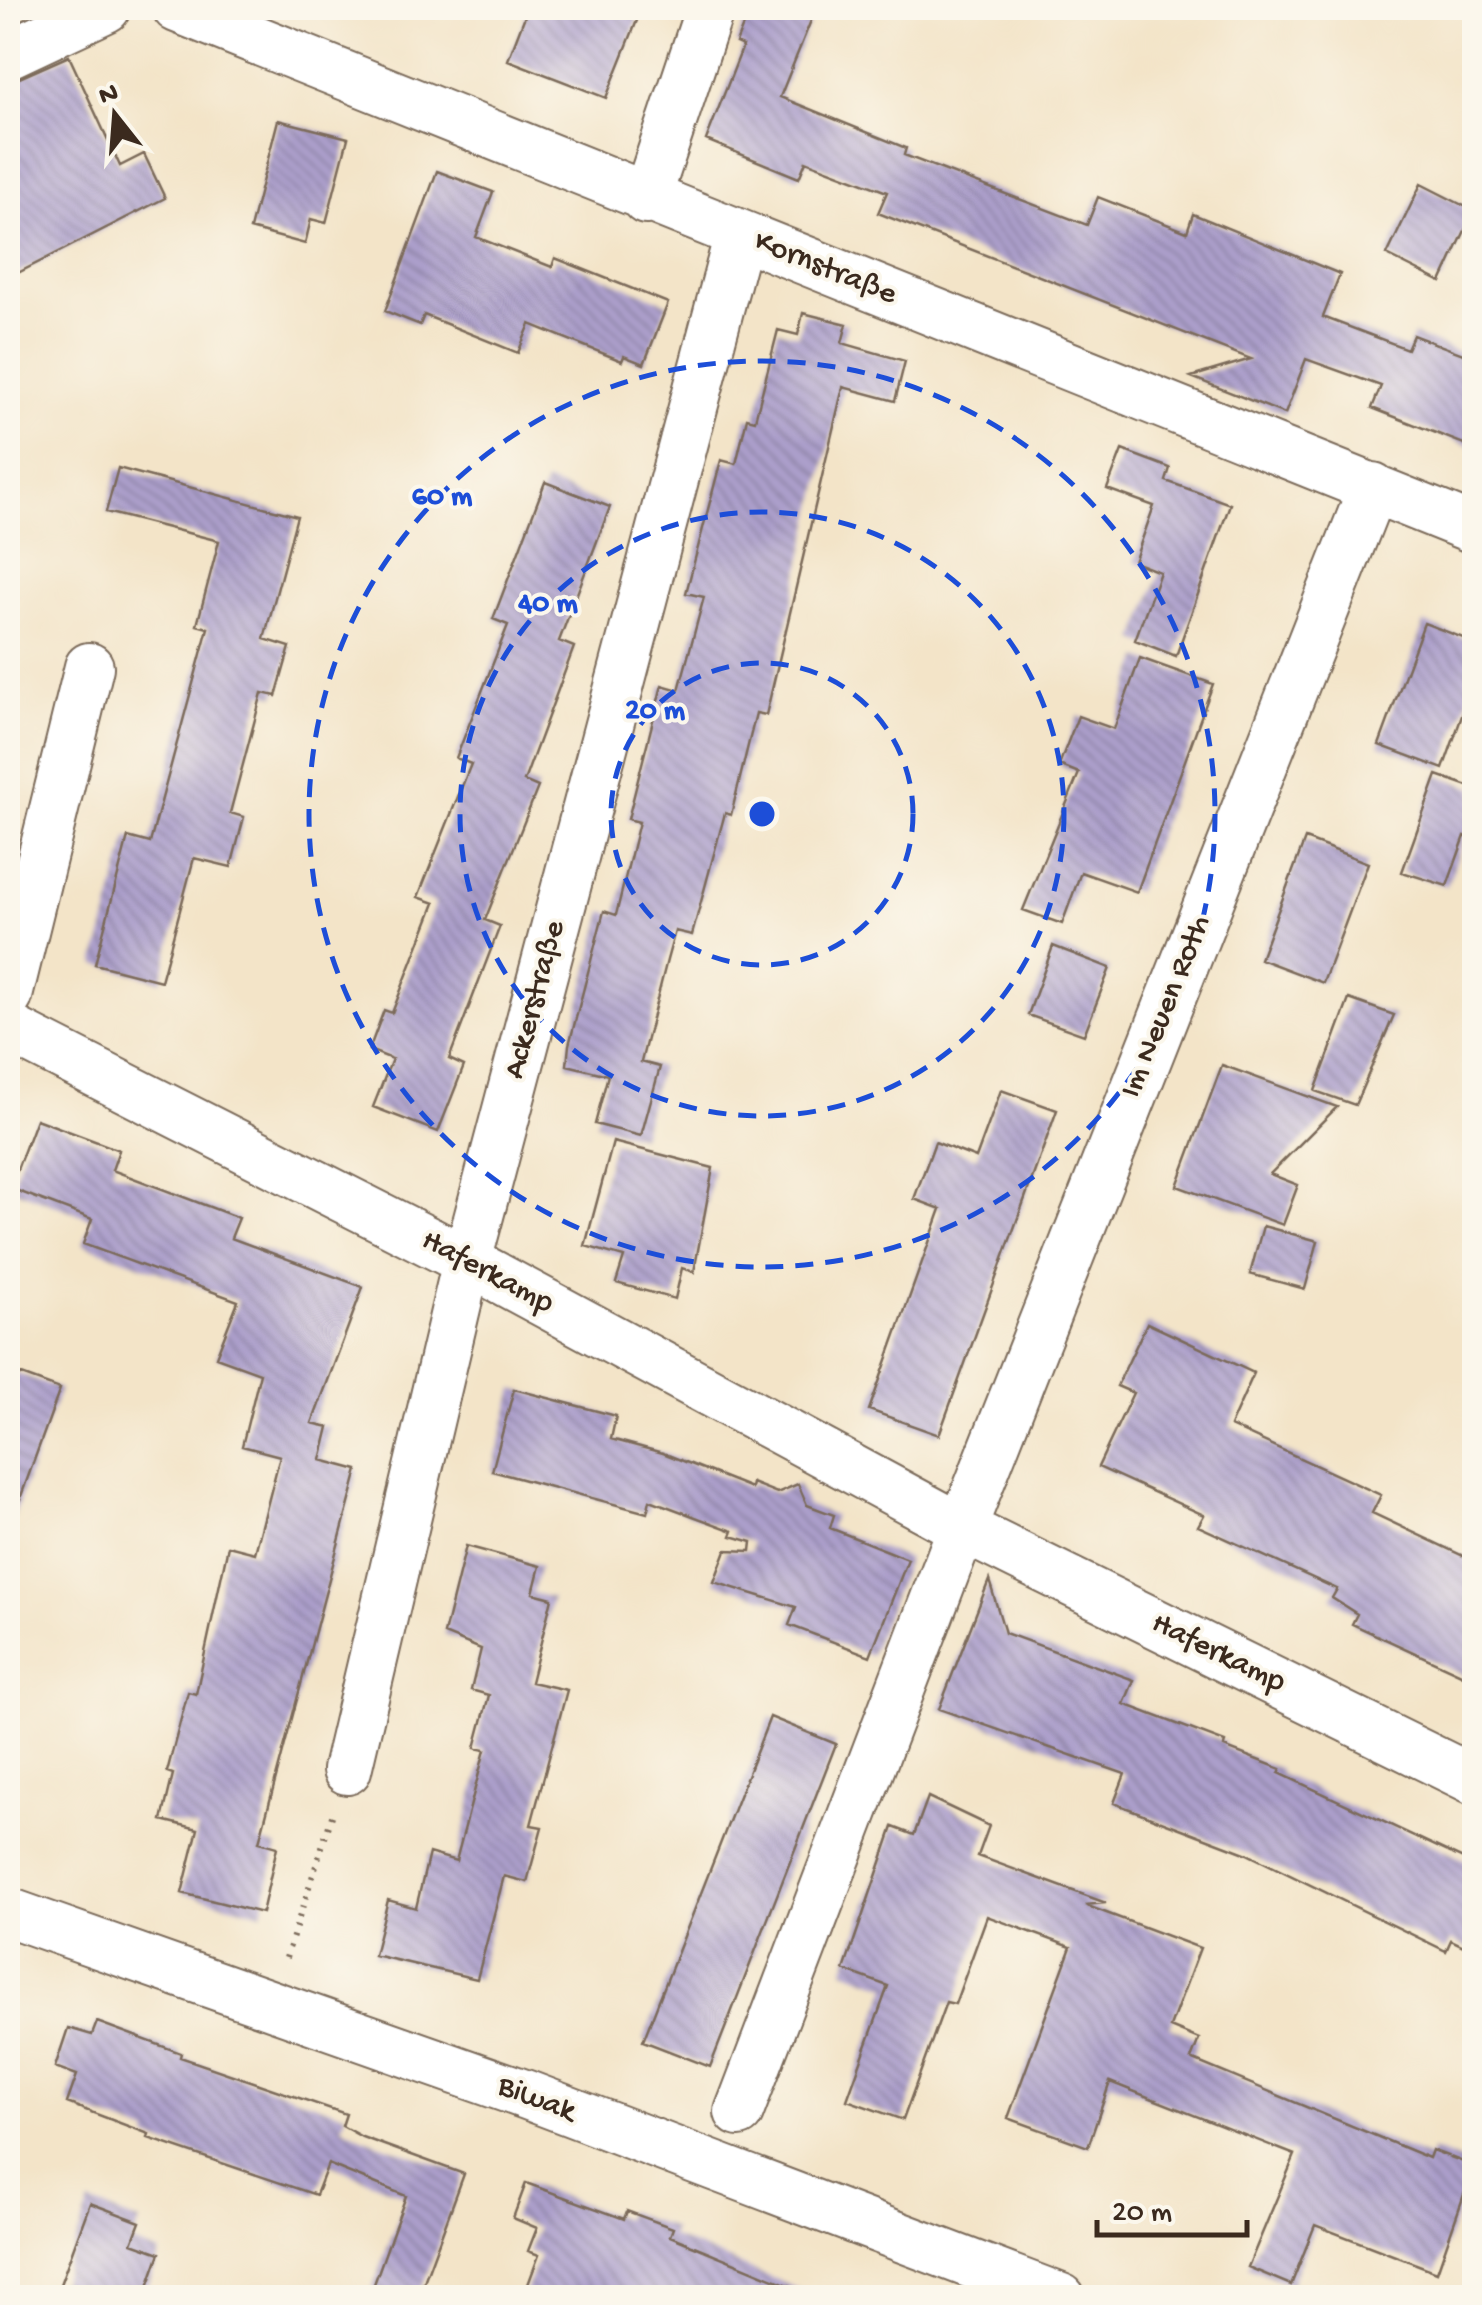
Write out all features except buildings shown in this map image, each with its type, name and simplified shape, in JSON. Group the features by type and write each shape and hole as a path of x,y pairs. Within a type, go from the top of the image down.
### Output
{"street":[{"path":"8,54 106,8"},
{"name":"Kornstraße","path":"177,8 646,200 1474,529"},
{"path":"646,200 710,8"},
{"name":"Ackerstraße","path":"347,1770 467,1261 739,234"},
{"name":"Im Neuen Roth","path":"962,1528 1373,487"},
{"path":"8,996 88,667"},
{"name":"Haferkamp","path":"8,1028 467,1261 962,1528 1474,1780"},
{"path":"740,2112 962,1528"},
{"name":"Biwak","path":"8,1912 527,2095 1062,2298"}],"path":[{"path":"276,2008 288,1948 347,1770"}]}
